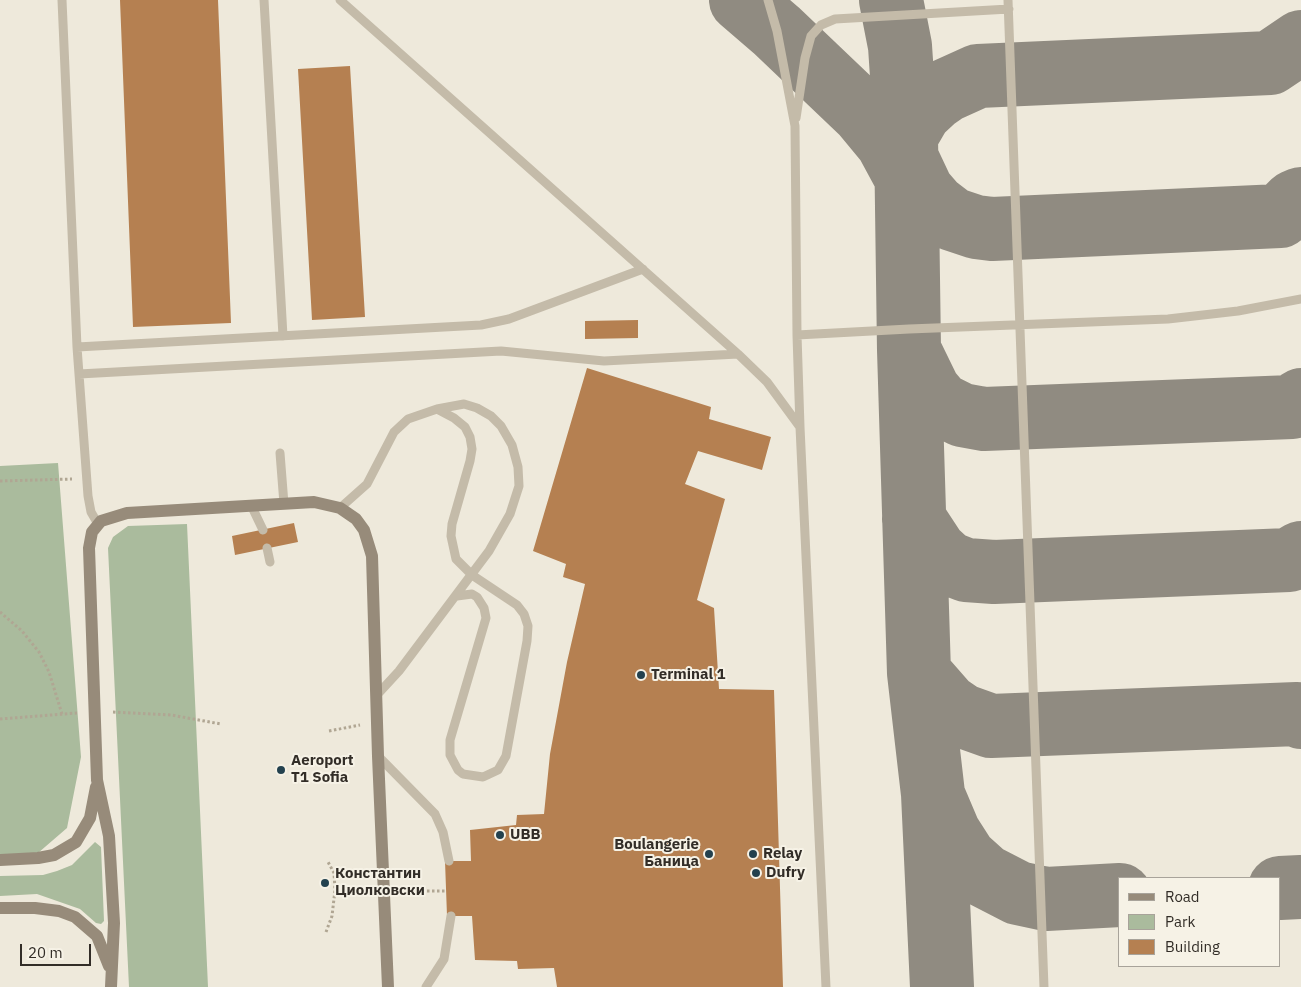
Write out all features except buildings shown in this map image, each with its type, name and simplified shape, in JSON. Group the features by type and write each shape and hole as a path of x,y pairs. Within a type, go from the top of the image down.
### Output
{"main road":[{"path":"111,987 110,971 114,922 109,836 97,780 89,548 92,532 98,524 110,517 127,513 314,502 340,508 356,519 364,530 372,556 388,987"},
{"path":"0,860 38,858 54,855 76,842 90,818 97,780"},
{"path":"0,908 35,908 59,911 75,916 97,936 110,971"}],"lane":[{"path":"62,0 77,346 86,478 89,505 98,524"},
{"path":"264,0 283,336"},
{"path":"340,0 738,354 767,382 800,427"},
{"path":"768,0 777,31 795,126"},
{"path":"826,987 797,335 795,126 805,58 811,36 821,25 835,19 1009,4 1044,987"},
{"path":"77,346 481,325 509,319 643,269"},
{"path":"797,335 1168,319 1238,310 1301,299"},
{"path":"79,374 501,351 604,361 738,354"},
{"path":"340,508 366,484 394,432 401,424 420,413 464,404 478,408 491,416 501,426 512,445 518,467 518,486 510,514 489,551 457,596 399,671 376,696"},
{"path":"437,410 454,418 465,427 470,437 470,461 452,524 451,536 456,559 472,575 516,606 524,614 528,626 527,641 506,756 498,770 483,777 463,774 453,763 450,755 450,740 486,618 484,608 477,597 472,594 457,596"},
{"path":"280,453 284,504"},
{"path":"251,505 263,530"},
{"path":"267,548 270,562"},
{"path":"378,756 438,818 449,861"},
{"path":"426,987 444,959 451,916"}],"path":[{"path":"0,481 86,478"},
{"path":"0,612 22,631 39,652 49,672 62,714"},
{"path":"0,720 83,712"},
{"path":"114,712 171,716 221,724"},
{"path":"329,731 377,722"},
{"path":"326,932 332,916 335,890 334,873 327,860"},
{"path":"335,890 363,890"},
{"path":"417,890 446,890"}],"green space":[{"path":"58,463 81,757 67,828 38,853 0,855 0,466"},
{"path":"187,524 208,987 129,987 108,548 113,537 128,526"},
{"path":"95,842 101,847 104,921 101,924 96,923 80,909 37,894 0,896 0,876 43,875 57,871 72,865"}],"taxiway":[{"path":"741,0 777,31 863,113 887,142 907,179"},
{"path":"891,0 900,46 906,136 909,350 919,673 933,794 942,987"},
{"path":"906,136 920,112 934,99 947,90 978,76 1270,63 1301,42"},
{"path":"906,157 922,191 935,206 952,219 976,227 992,229 1280,216 1294,202 1301,199"},
{"path":"909,350 929,391 940,404 962,415 984,419 1292,407 1301,400"},
{"path":"914,519 935,551 948,563 966,570 994,572 1289,560 1301,553"},
{"path":"919,673 947,705 963,716 991,726 1297,714 1301,717"},
{"path":"935,800 949,833 965,858 985,876 1018,893 1046,899 1118,895"},
{"path":"1281,888 1301,887"}],"place":[{"name":"Terminal 1","path":"641,675"},
{"name":"Aeroport T1 Sofia","path":"281,770"},
{"name":"UBB","path":"500,835"},
{"name":"Boulangerie Баница","path":"709,854"},
{"name":"Relay","path":"753,854"},
{"name":"Dufry","path":"756,873"},
{"name":"Константин Циолковски","path":"325,883"}]}
